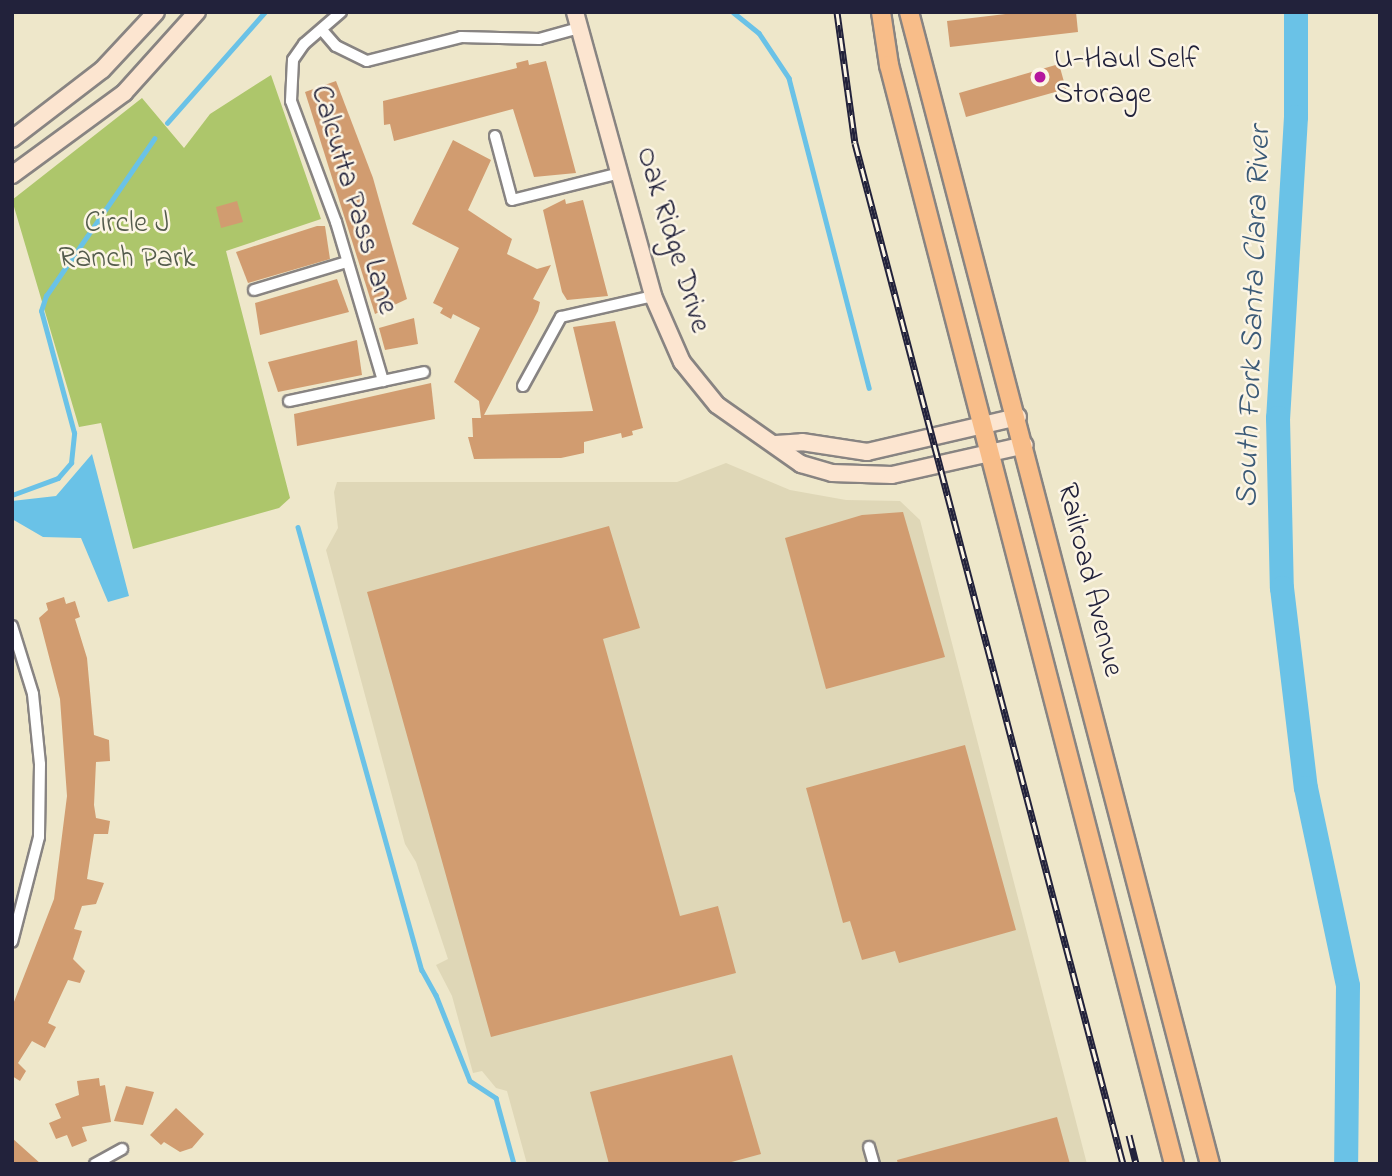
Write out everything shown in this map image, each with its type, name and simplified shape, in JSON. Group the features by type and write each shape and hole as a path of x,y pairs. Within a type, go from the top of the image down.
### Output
{"main road":[{"path":"12,139 102,70 156,12"},
{"path":"12,175 124,93 197,12"},
{"path":"881,12 889,65 1174,1164"},
{"name":"Railroad Avenue","path":"909,12 1018,417 1210,1164"},
{"name":"Oak Ridge Drive","path":"577,20 653,296 668,336 696,382 747,428 776,444 801,464 863,475 917,471 1025,445"},
{"path":"776,444 802,442 867,452 1018,417"}],"street":[{"name":"Calcutta Pass Lane","path":"341,12 303,44 293,60 291,101 347,262 383,380"},
{"path":"322,30 336,46 366,61 461,37 538,38 577,20"},
{"path":"495,136 512,200 620,173"},
{"path":"254,290 347,262"},
{"path":"523,386 561,317 653,296"},
{"path":"289,401 424,372"},
{"path":"12,626 33,694 40,764 39,837 12,942"},
{"path":"869,1147 874,1164"},
{"path":"95,1164 122,1149"}],"shaded area":[{"path":"726,463 790,490 846,500 900,501 920,520 1087,1164 527,1164 507,1091 496,1088 482,1071 473,1073 452,996 436,965 448,959 416,862 405,844 326,550 338,528 334,492 337,482 677,482"}],"green space":[{"name":"Circle J Ranch Park","path":"271,75 321,219 226,251 290,498 279,508 133,549 101,423 79,427 12,200 142,98 184,148 210,114"}],"water":[{"path":"92,454 129,596 108,602 81,538 43,537 12,519 12,501 56,496"}],"building":[{"path":"1022,12 1076,12 1078,32 950,47 947,21"},
{"path":"528,60 529,65 546,61 576,173 534,177 513,109 394,141 390,124 384,125 383,101 517,68 516,63"},
{"name":"U-Haul Self Storage","path":"1059,64 1066,89 966,117 959,93"},
{"path":"336,81 373,178 407,299 375,314 305,92"},
{"path":"453,140 491,160 468,210 512,239 507,254 537,269 551,265 533,299 540,302 538,311 484,415 593,411 573,327 615,321 643,428 632,431 633,435 622,438 621,433 584,442 584,453 561,458 474,459 468,437 473,437 472,418 481,418 479,401 454,382 480,328 453,314 451,319 440,313 443,308 433,303 459,248 412,224"},
{"path":"565,199 566,204 583,200 608,296 567,300 562,292 543,210"},
{"path":"237,201 243,222 221,228 216,207"},
{"path":"317,226 325,226 330,259 248,283 236,252"},
{"path":"337,279 349,312 260,335 255,303"},
{"path":"414,318 418,344 385,350 379,328"},
{"path":"357,340 362,375 278,392 268,362"},
{"path":"431,383 435,419 297,446 294,414"},
{"path":"903,512 945,657 826,689 785,538 862,515"},
{"path":"609,526 640,628 603,639 680,916 718,906 736,973 491,1037 367,592"},
{"path":"64,597 66,604 75,601 80,617 75,619 87,658 94,735 109,740 110,761 96,762 94,805 96,818 110,821 108,834 94,834 87,879 104,883 96,904 82,906 74,929 82,931 73,959 85,971 80,983 68,980 48,1023 56,1027 45,1048 32,1041 18,1063 26,1071 20,1081 12,1076 12,1007 54,899 67,796 60,699 39,618 48,610 46,603"},
{"path":"965,745 1016,930 899,963 895,951 862,960 850,921 843,923 806,788"},
{"path":"732,1055 761,1154 724,1164 609,1164 590,1092"},
{"path":"99,1078 100,1086 105,1085 111,1122 82,1127 87,1141 72,1147 67,1135 56,1139 49,1123 61,1118 55,1104 79,1095 77,1081"},
{"path":"126,1086 154,1092 143,1125 114,1121"},
{"path":"176,1108 204,1134 192,1148 180,1152 164,1142 161,1145 150,1135"},
{"path":"1057,1117 1070,1164 898,1164 897,1160"},
{"path":"12,1138 41,1164 12,1164"}],"waterway":[{"path":"167,123 265,12"},
{"path":"733,12 759,33 789,78 869,388"},
{"name":"South Fork Santa Clara River","path":"1296,12 1296,117 1278,418 1282,588 1306,788 1348,986 1346,1164"},
{"path":"12,495 58,478 71,463 74,433 41,311 46,296 154,139"},
{"path":"298,527 422,970 436,995 470,1081 496,1098 514,1164"}],"railway":[{"path":"837,12 855,143 1123,1164"},
{"path":"1129,1135 1136,1164"}],"place":[{"name":"U-Haul Self Storage","path":"1040,77"}]}
